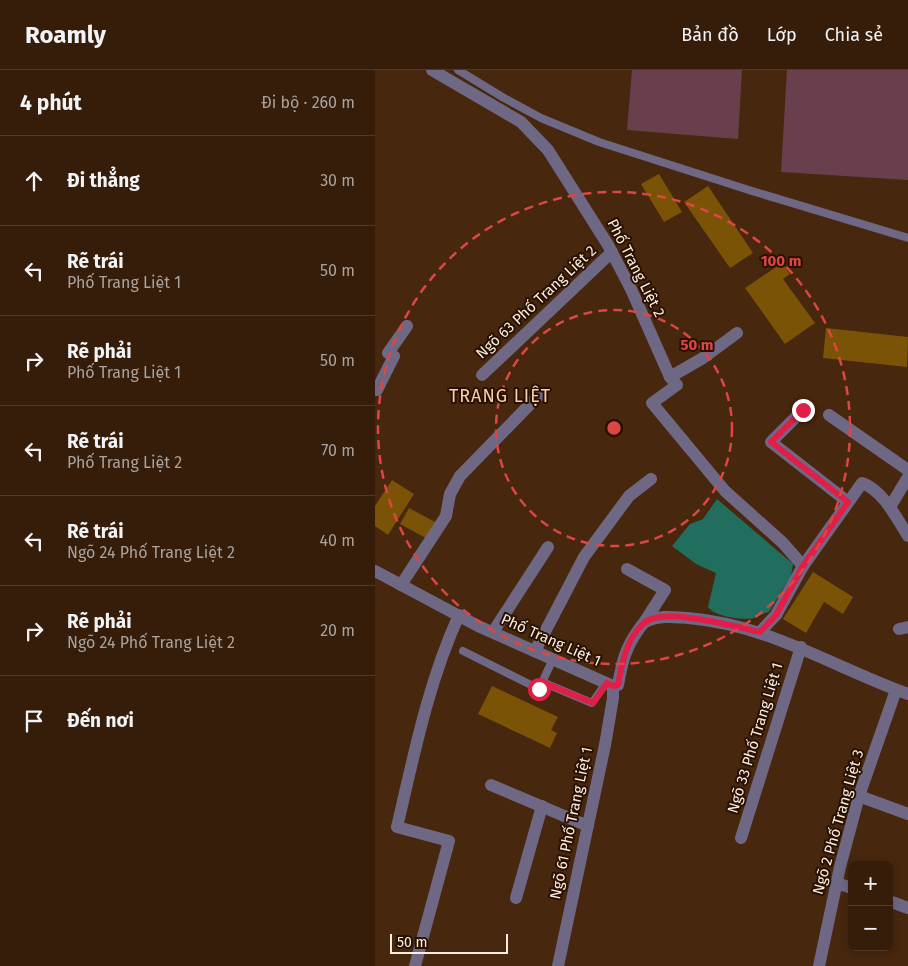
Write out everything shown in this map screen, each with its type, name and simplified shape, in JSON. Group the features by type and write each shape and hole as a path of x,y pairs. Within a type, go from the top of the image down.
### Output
{"street":[{"name":"Phố Trang Liệt 2","path":"432,70 521,122 548,150 612,252 631,289 670,377"},
{"name":"Ngõ 63 Phố Trang Liệt 2","path":"482,375 612,252"},
{"path":"375,389 377,390 394,356 388,353 407,326"},
{"path":"737,333 703,358 670,377 677,385 652,403 725,491 783,543 803,566"},
{"path":"401,585 445,516 450,494 461,476 539,395"},
{"path":"803,410 771,442 848,502"},
{"path":"829,415 908,470"},
{"path":"890,507 908,477"},
{"path":"535,651 584,557 629,496 651,479"},
{"path":"760,632 776,615 803,566 862,483 871,487 890,507 908,536"},
{"path":"493,632 548,547"},
{"path":"627,569 665,590 645,621"},
{"name":"Phố Trang Liệt 1","path":"375,571 493,632 610,685 618,685 623,656 632,638 645,621"},
{"path":"415,966 449,841 397,827 427,699 444,649 459,615"},
{"path":"645,621 667,616 702,619 760,632 902,692"},
{"name":"Ngõ 33 Phố Trang Liệt 1","path":"741,838 801,648"},
{"name":"Ngõ 61 Phố Trang Liệt 1","path":"558,966 605,745 613,698 610,685"},
{"name":"Ngõ 2 Phố Trang Liệt 3","path":"819,966 836,883 859,796 902,692"},
{"path":"491,785 588,826"},
{"path":"859,796 908,814"},
{"path":"516,898 542,806"},
{"path":"836,883 848,887"},
{"path":"893,902 908,908"}],"lane":[{"path":"458,70 541,118 599,142 908,238"},
{"path":"463,651 539,689 553,659"},
{"path":"542,682 593,703 610,685"}],"shaded area":[{"path":"632,70 742,70 738,139 627,130"},
{"path":"787,70 908,70 908,180 781,172"}],"water":[{"path":"717,499 793,564 791,576 769,612 754,618 729,617 711,610 708,607 716,573 696,564 672,546 690,524 703,519"}],"building":[{"path":"659,174 682,212 664,222 641,184"},
{"path":"708,186 753,253 730,268 684,202"},
{"path":"782,263 790,274 783,279 815,323 785,344 745,288"},
{"path":"826,328 908,337 907,367 823,358"},
{"path":"392,480 414,494 388,535 375,526 375,506"},
{"path":"409,508 435,522 426,538 400,524"},
{"path":"813,572 853,597 843,614 824,602 806,633 783,619"},
{"path":"492,686 558,717 551,730 557,733 550,748 478,714"}],"district":[{"name":"TRANG LIỆT","path":"500,396"}],"route":[{"path":"539,689 542,682 593,703 607,683 613,686 618,685 623,656 632,638 645,621 667,616 711,620 760,632 776,615 803,566 848,502 771,442 803,410"}]}
